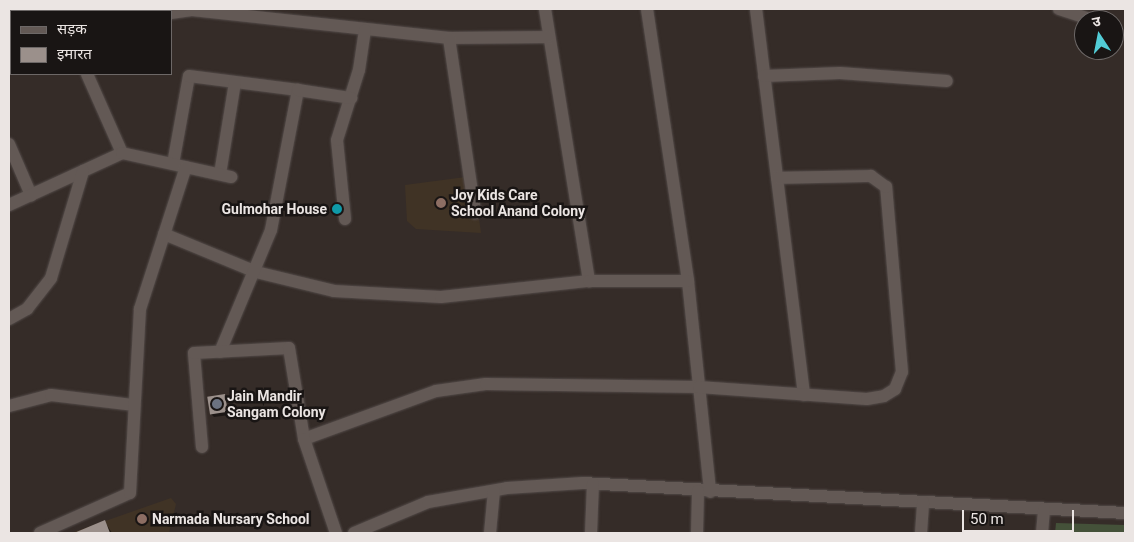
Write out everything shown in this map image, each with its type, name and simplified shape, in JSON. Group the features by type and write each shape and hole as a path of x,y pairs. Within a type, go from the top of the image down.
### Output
{"street":[{"path":"545,9 589,282"},
{"path":"647,9 688,281 699,387 704,492 697,533"},
{"path":"756,9 804,395"},
{"path":"1059,9 1074,14"},
{"path":"172,13 192,10 449,38 548,37"},
{"path":"345,219 336,160 365,30"},
{"path":"449,38 475,213"},
{"path":"764,76 840,73 947,82"},
{"path":"87,75 122,153"},
{"path":"172,164 189,76 351,98"},
{"path":"9,205 122,153 226,175 235,82"},
{"path":"220,352 256,272 278,205 298,90"},
{"path":"9,144 31,195"},
{"path":"40,533 130,493 140,309 186,167"},
{"path":"9,319 27,309 51,278 82,171"},
{"path":"304,439 436,391 486,384 699,387 876,398 895,389 902,372 886,187 871,176 777,178"},
{"path":"164,234 256,272 334,291 441,297 589,282 688,281"},
{"path":"202,447 194,353 289,348 304,439 336,533"},
{"path":"9,406 51,395 134,405"},
{"path":"591,533 593,484"},
{"path":"354,533 428,502 494,491 593,484 704,492 1125,513"},
{"path":"490,533 494,491"},
{"path":"921,533 923,502"},
{"path":"1042,533 1044,509"}],"shaded area":[{"name":"Joy Kids Care School Anand Colony","path":"473,176 481,233 416,229 407,221 405,185"},
{"name":"Narmada Nursary School","path":"171,498 176,504 169,533 71,533"}],"green space":[{"path":"1056,523 1125,525 1125,533 1055,533"}],"building":[{"name":"Gulmohar House","path":"342,204 342,214 332,214 331,205"},
{"path":"225,394 228,412 210,415 207,397"},
{"path":"105,520 110,533 74,533"}],"place":[{"name":"Joy Kids Care School Anand Colony","path":"441,203"},
{"name":"Gulmohar House","path":"337,209"},
{"name":"Jain Mandir Sangam Colony","path":"217,404"},
{"name":"Narmada Nursary School","path":"142,519"}]}
